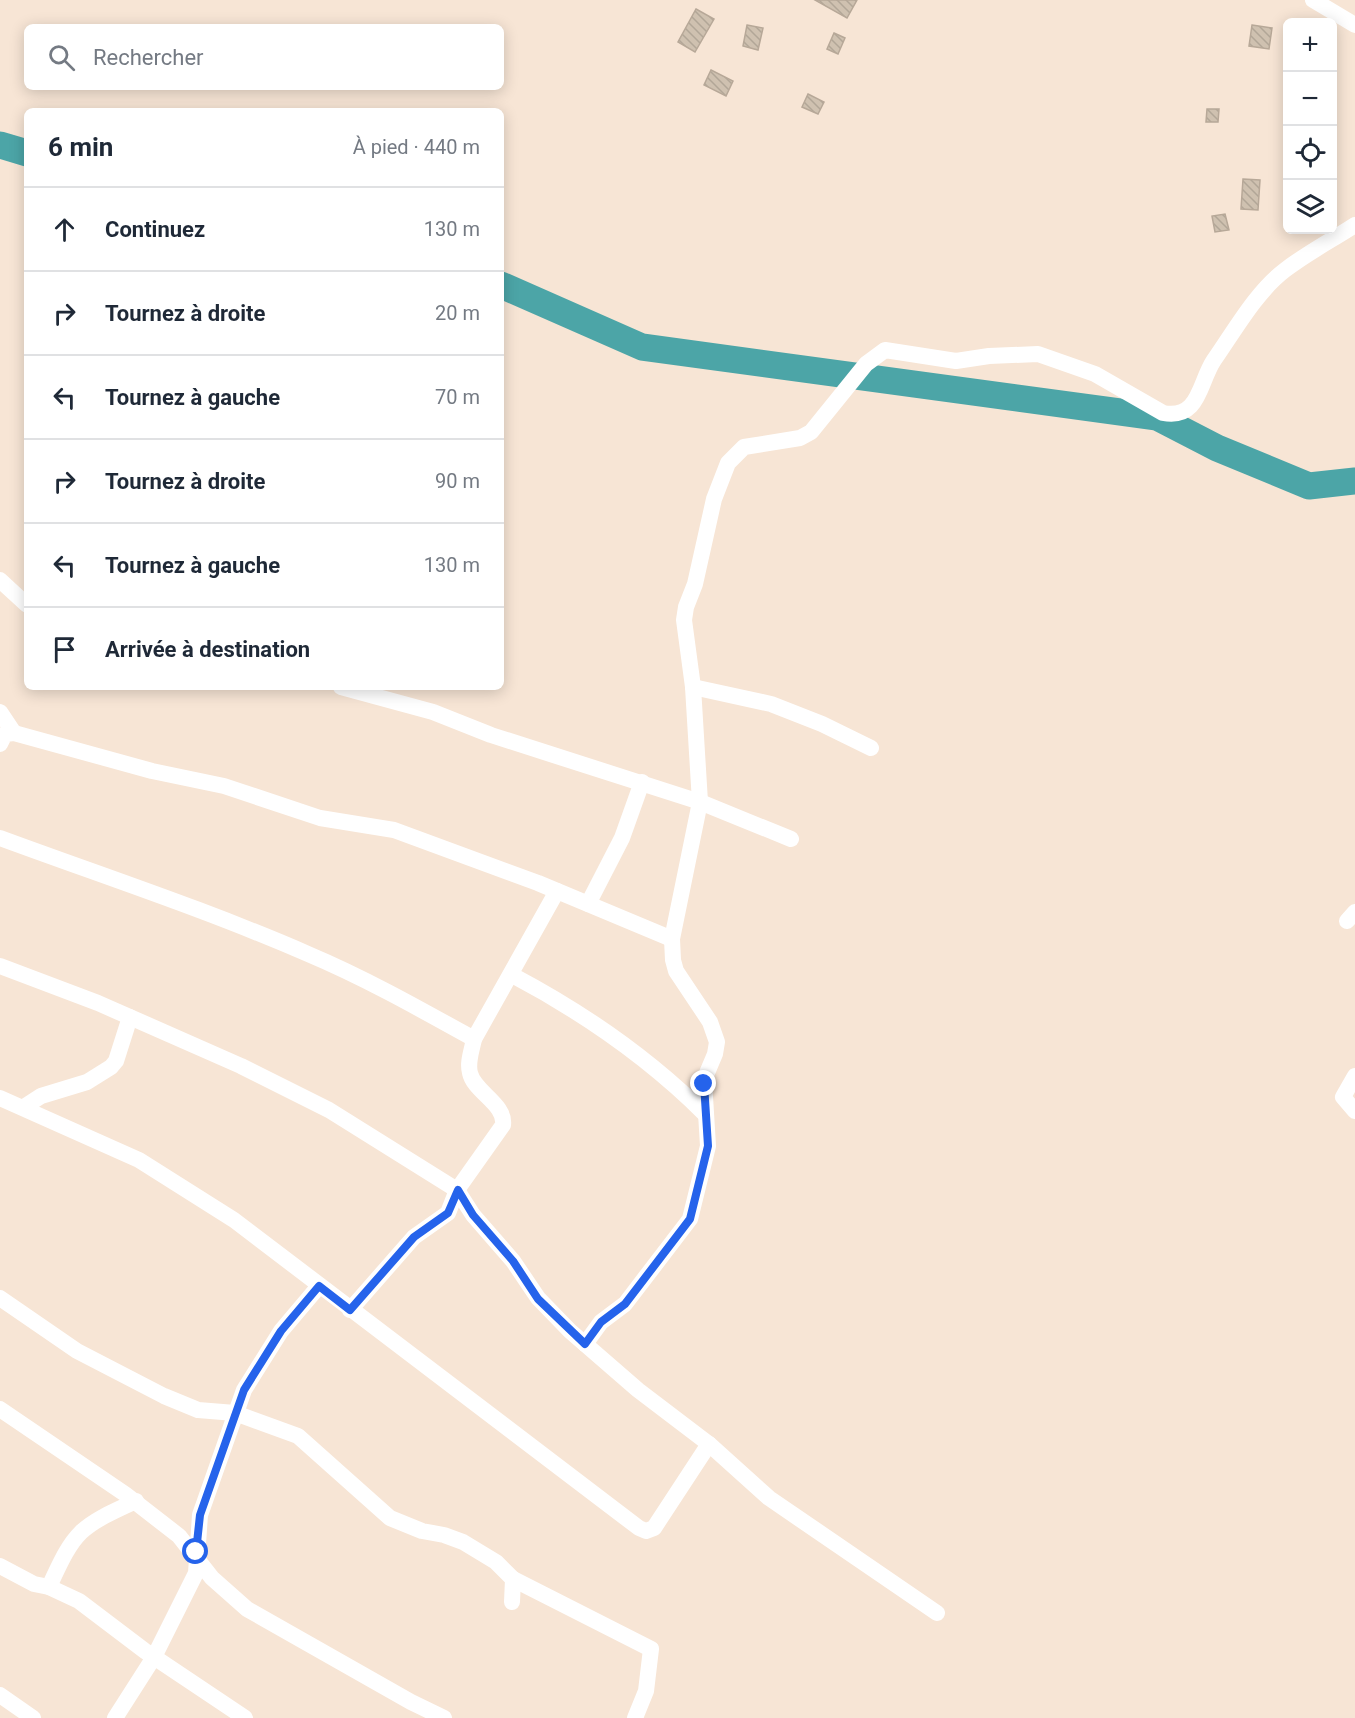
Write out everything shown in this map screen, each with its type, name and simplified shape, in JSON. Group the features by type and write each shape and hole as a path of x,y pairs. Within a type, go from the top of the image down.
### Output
{"street":[{"path":"1313,0 1355,25"},
{"path":"585,1344 601,1322 625,1304 690,1219 708,1146 704,1080 715,1054 717,1042 710,1022 676,972 672,939 700,802 693,687 684,620 714,498 728,464 744,447 800,438 811,432 878,354 894,350 956,361 989,356 1038,354 1095,374 1144,404 1175,415 1191,407 1211,364 1268,286 1284,270 1355,225"},
{"path":"0,580 24,602"},
{"path":"693,687 771,704 822,724 871,748"},
{"path":"352,690 433,712 491,735 642,782 700,802 791,839"},
{"path":"0,712 14,733"},
{"path":"0,744 5,734 14,733 152,771 224,786 320,818 394,830 557,891 672,939"},
{"path":"588,904 622,838 642,782"},
{"path":"0,838 199,910 309,954 396,996 474,1039"},
{"path":"350,1310 414,1237 448,1213 458,1190 504,1122 502,1115 471,1078 469,1061 474,1039 512,975 557,891"},
{"path":"0,966 130,1017 242,1066 329,1110 458,1190 473,1215 513,1261 538,1299 585,1344 638,1390 709,1444 769,1498 937,1613"},
{"path":"512,975 606,1029 680,1088 705,1115"},
{"path":"24,1107 41,1096 87,1082 111,1067 116,1061 130,1017"},
{"path":"1355,1076 1343,1097 1355,1111"},
{"path":"0,1098 139,1160 234,1220 632,1523 646,1531 654,1528 709,1444"},
{"path":"115,1718 154,1657 194,1579 200,1515 244,1390 281,1331 319,1286"},
{"path":"0,1299 77,1351 164,1396 198,1410 235,1413 298,1436 390,1518 422,1531 444,1535 463,1542 496,1562 513,1579 651,1649 646,1691 634,1718"},
{"path":"0,1409 136,1502 179,1536 212,1578 247,1609 411,1702 444,1718"},
{"path":"49,1587 68,1546 75,1537 98,1518 136,1502"},
{"path":"0,1566 34,1584 49,1587 79,1601 154,1657 245,1718"},
{"path":"512,1602 513,1579"},
{"path":"0,1695 33,1718"}],"building":[{"path":"815,0 857,0 847,18"},
{"path":"696,9 714,19 695,52 678,42"},
{"path":"747,25 763,28 758,50 743,46"},
{"path":"1252,25 1272,28 1269,49 1249,46"},
{"path":"834,33 845,38 838,54 827,49"},
{"path":"711,70 733,81 726,96 704,85"},
{"path":"808,94 824,102 818,114 802,107"},
{"path":"1207,109 1219,109 1218,122 1206,122"},
{"path":"1243,179 1260,180 1258,210 1241,209"},
{"path":"1225,214 1229,230 1215,232 1212,216"}],"waterway":[{"path":"0,145 24,152"},
{"path":"504,286 642,347 1157,417 1217,448 1309,486 1355,481"}],"route":[{"path":"196,1552 200,1515 244,1390 281,1331 319,1286 350,1310 356,1306 414,1237 448,1213 458,1190 473,1215 492,1234 513,1261 538,1299 585,1344 604,1318 625,1304 690,1219 708,1146 704,1084"}]}
